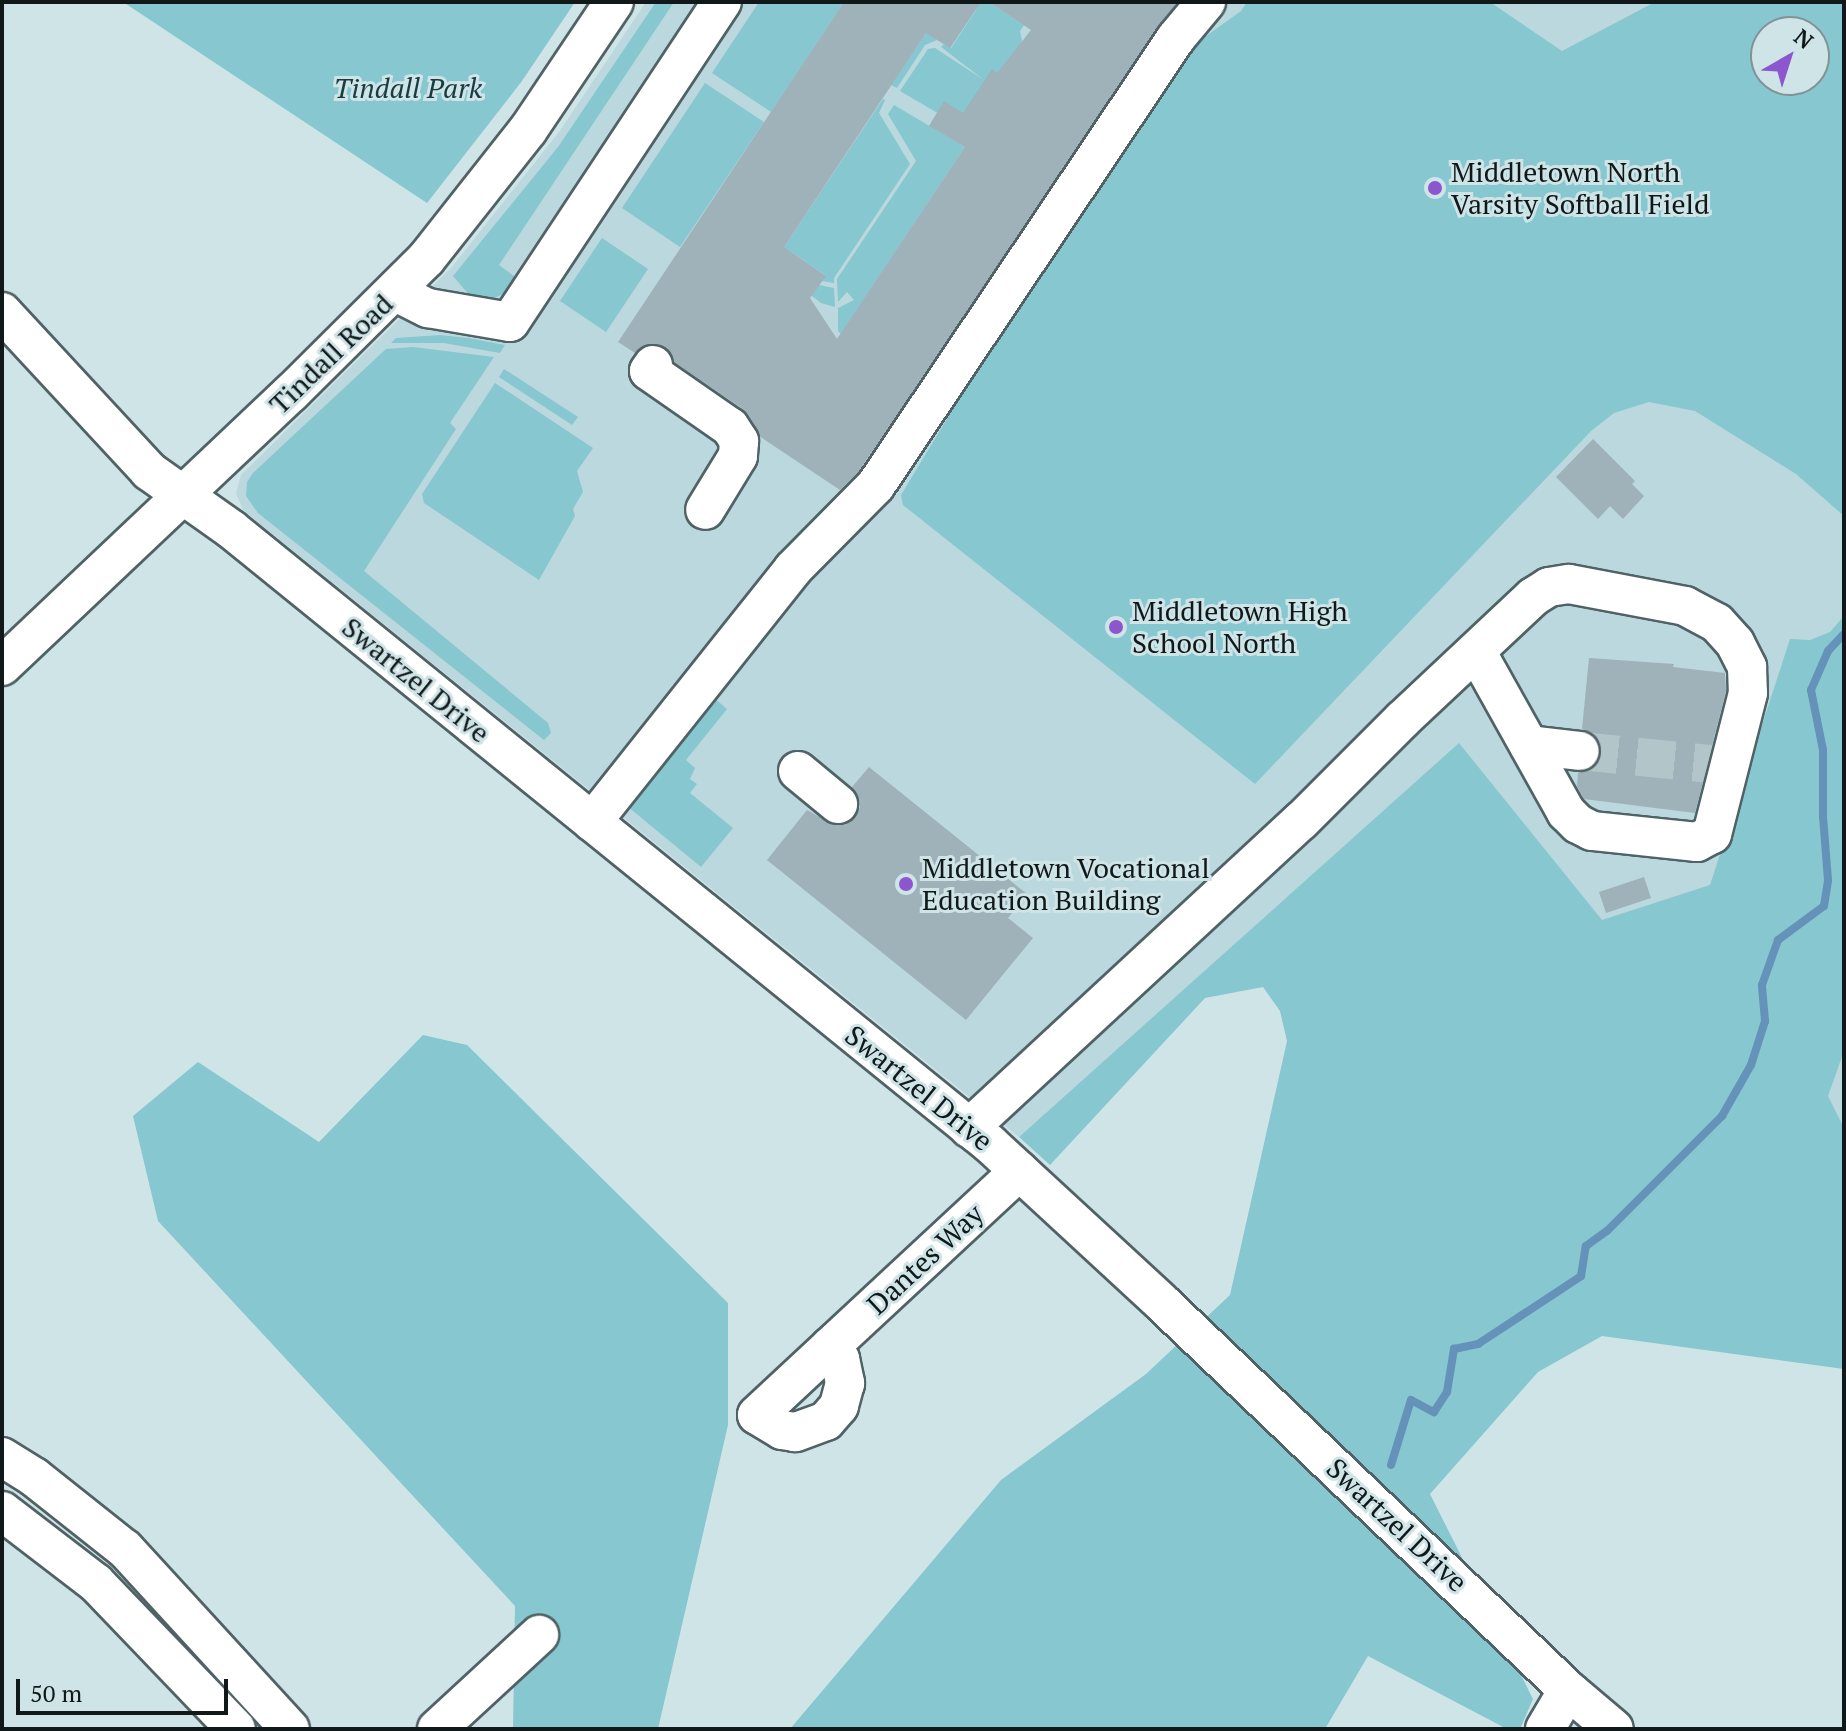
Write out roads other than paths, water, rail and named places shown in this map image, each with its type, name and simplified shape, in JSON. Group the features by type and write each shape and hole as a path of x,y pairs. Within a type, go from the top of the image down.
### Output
{"street":[{"name":"Tindall Road","path":"2,666 396,292 486,187 614,2"},
{"path":"396,292 428,308 510,322 722,2"},
{"path":"592,822 793,569 876,485 1176,38 1206,2"},
{"name":"Swartzel Drive","path":"2,312 149,471 231,529 1019,1171 1193,1332 1568,1690 1614,1729"},
{"path":"653,365 649,371 730,427 739,441 738,456 705,510"},
{"path":"969,1128 1301,821 1476,651 1540,591 1558,584 1685,606 1702,613 1727,633 1747,667 1748,693 1720,765 1714,829 1708,838 1697,842 1585,828 1566,812 1476,651"},
{"path":"1529,745 1580,751"},
{"path":"798,771 838,804"},
{"name":"Dantes Way","path":"831,1346 1019,1171"},
{"path":"2,1457 82,1513 125,1549 290,1729"},
{"path":"2,1511 96,1583 236,1729"},
{"path":"54,1549 82,1513"},
{"path":"175,1664 204,1633"},
{"path":"437,1729 539,1635"},
{"path":"1545,1729 1568,1690"}],"waterway":[{"path":"1391,1465 1411,1400 1434,1412 1447,1392 1454,1349 1478,1344 1581,1276 1586,1246 1607,1231 1722,1116 1751,1065 1765,1021 1762,985 1778,940 1824,906 1828,880 1823,817 1823,750 1811,690 1828,651 1844,634"}],"tunnel":[{"path":"1580,751 1711,764"}],"place":[{"name":"Middletown North Varsity Softball Field","path":"1435,188"},
{"name":"Middletown High School North","path":"1116,627"},
{"name":"Middletown Vocational Education Building","path":"906,884"}],"park label":[{"name":"Tindall Park","path":"408,88"}]}
